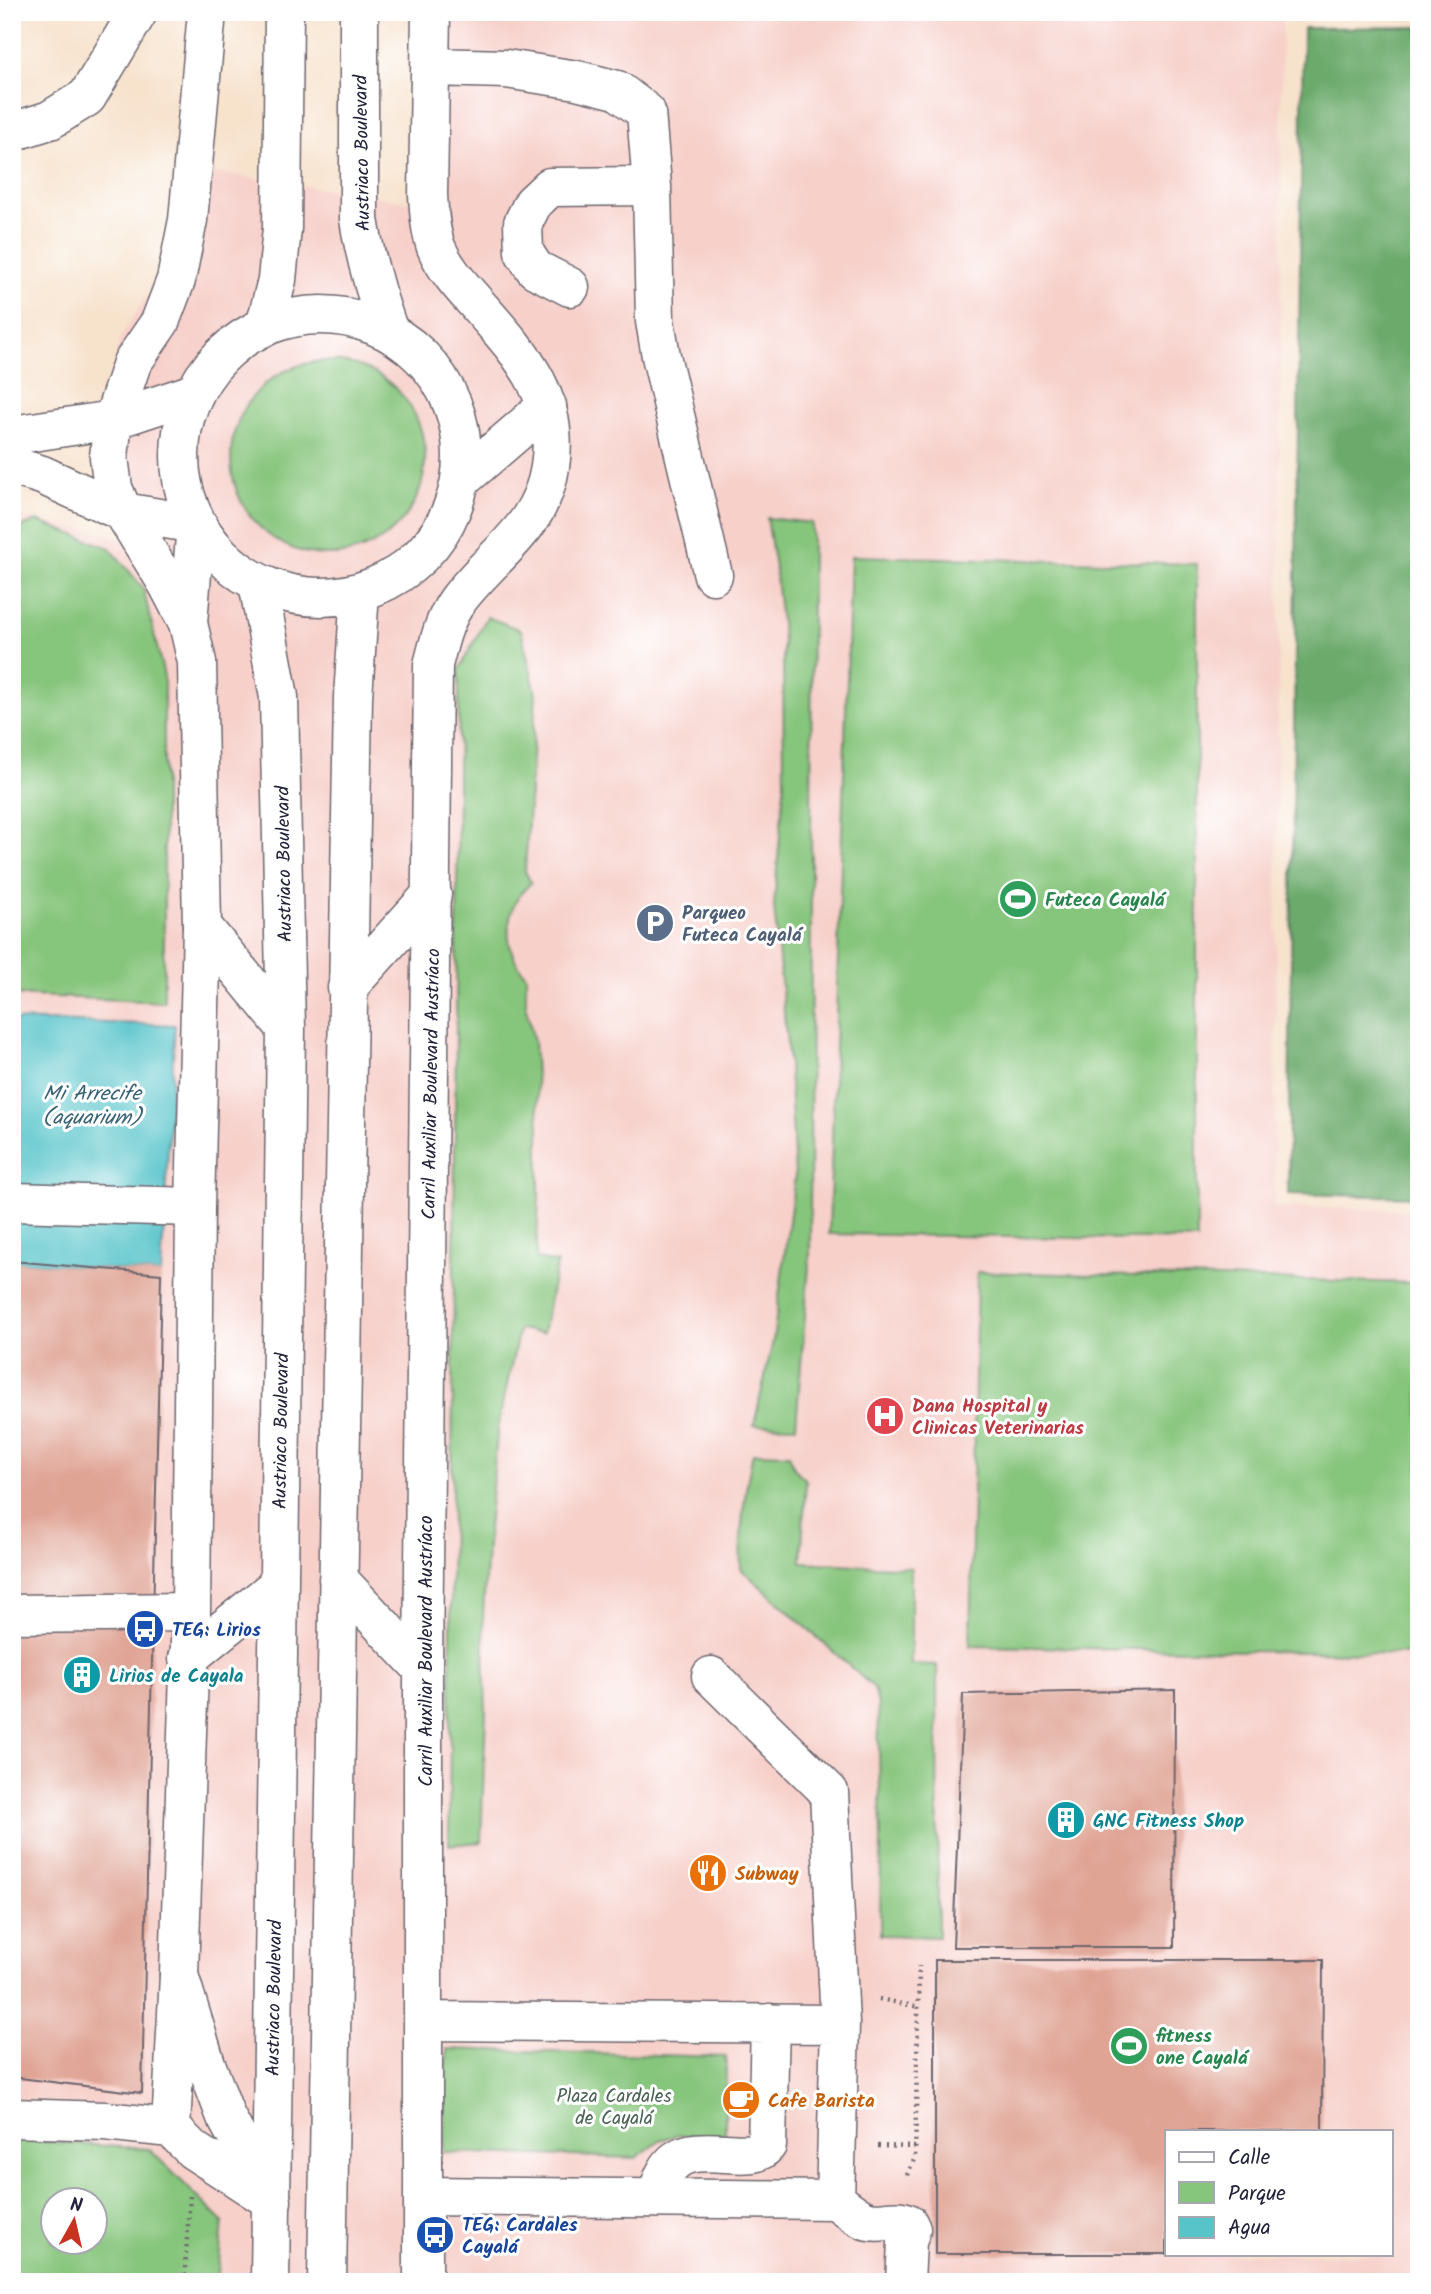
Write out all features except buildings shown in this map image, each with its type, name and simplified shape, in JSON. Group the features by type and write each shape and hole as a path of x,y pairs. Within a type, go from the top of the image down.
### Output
{"main road":[{"path":"12,132 50,120 86,97 138,12"},
{"path":"182,2139 179,1975 191,1612 195,1207 202,926 197,662 188,623 123,512 113,488 109,457 113,420 132,363 160,322 176,280 188,220 207,12"},
{"path":"265,327 277,280 282,220 284,12"},
{"name":"Austriaco Boulevard","path":"359,12 359,219 374,292 389,332"},
{"name":"Carril Auxiliar Boulevard Austríaco","path":"423,2282 424,1669 433,665 441,632 456,602 529,523 543,496 550,466 551,436 547,406 536,378 520,352 448,270 436,246 429,221 428,195 431,12"},
{"path":"430,67 506,69 577,80 617,90 646,112 652,186 656,321 713,575"},
{"path":"570,287 535,269 524,252 523,223 533,203 551,187 652,186"},
{"path":"327,315 359,320 389,332 417,352 439,378 454,408 463,441 461,480 449,518 427,551 396,577 360,593 326,597 291,594 258,583 232,567 211,546 197,524 184,492 179,461 181,429 194,393 209,368 234,344 265,327 296,317 327,315"},
{"path":"12,435 113,420 194,393"},
{"path":"461,480 547,406"},
{"path":"12,466 42,475 123,512 197,524"},
{"path":"188,623 197,524"},
{"name":"Austriaco Boulevard","path":"258,583 279,697 286,1028 270,2282"},
{"path":"327,2282 347,988 353,697 360,593"},
{"path":"347,988 432,894"},
{"path":"202,926 286,1028"},
{"path":"12,1202 195,1207"},
{"path":"338,1579 424,1669"},
{"path":"188,1658 278,1585"},
{"path":"12,1614 191,1612"},
{"path":"711,1676 829,1792 840,2024 835,2200"},
{"path":"179,1975 206,2064 226,2117 272,2202"},
{"path":"425,2021 840,2024"},
{"path":"656,2199 666,2170 687,2155 701,2152 753,2154 762,2151 767,2145 770,2023"},
{"path":"12,2118 105,2121 182,2139 272,2202"},
{"path":"423,2214 656,2199 835,2200 865,2221 879,2223 898,2220 908,2223 911,2229 907,2242 905,2282"}],"path":[{"path":"907,2175 915,2158 919,1966"},
{"path":"867,1997 919,2007"},
{"path":"182,2139 184,2282"},
{"path":"876,2146 915,2147"}],"shaded area":[{"path":"424,12 1282,12 1274,1207 1419,1210 1419,2282 12,2282 12,516 125,539 100,436 120,338 162,273 204,171 425,204"}],"green space":[{"path":"1419,27 1419,1197 1288,1194 1303,28"},
{"path":"328,361 365,368 397,389 418,421 425,458 418,495 397,527 365,548 328,555 291,548 259,527 238,495 231,458 238,421 259,389 291,368"},
{"path":"767,518 812,523 810,1254 796,1426 754,1425 773,1341 795,1176 789,1066 774,906 784,788 783,642"},
{"path":"37,521 110,548 143,588 164,676 164,1002 12,995 12,531"},
{"name":"Futeca Cayalá","path":"851,556 1197,564 1197,1240 829,1234"},
{"path":"487,617 521,630 536,694 525,871 531,883 515,904 511,915 509,940 512,952 526,975 526,1007 534,1042 539,1127 536,1259 557,1263 543,1333 519,1329 498,1427 483,1616 486,1711 481,1842 449,1845 459,670"},
{"path":"977,1272 1419,1283 1419,1654 970,1646"},
{"path":"753,1453 789,1454 794,1468 806,1480 801,1562 911,1568 911,1664 937,1665 938,1937 880,1935 878,1705 874,1688 741,1569 743,1511"},
{"name":"Plaza Cardales de Cayalá","path":"447,2049 726,2057 725,2136 678,2135 660,2140 636,2158 444,2152"},
{"path":"12,2139 149,2149 223,2222 217,2282 12,2282"}],"water":[{"name":"Mi Arrecife (aquarium)","path":"12,1020 175,1025 161,1274 12,1261"}],"place":[{"name":"Futeca Cayalá","path":"1018,899"},
{"name":"Parqueo Futeca Cayalá","path":"655,923"},
{"name":"Dana Hospital y Clinicas Veterinarias","path":"885,1416"},
{"name":"TEG: Lirios","path":"145,1629"},
{"name":"Lirios de Cayala","path":"82,1675"},
{"name":"GNC Fitness Shop","path":"1066,1820"},
{"name":"Subway","path":"708,1873"},
{"name":"fitness one Cayalá","path":"1129,2046"},
{"name":"Cafe Barista","path":"741,2100"},
{"name":"TEG: Cardales Cayalá","path":"435,2235"}]}
